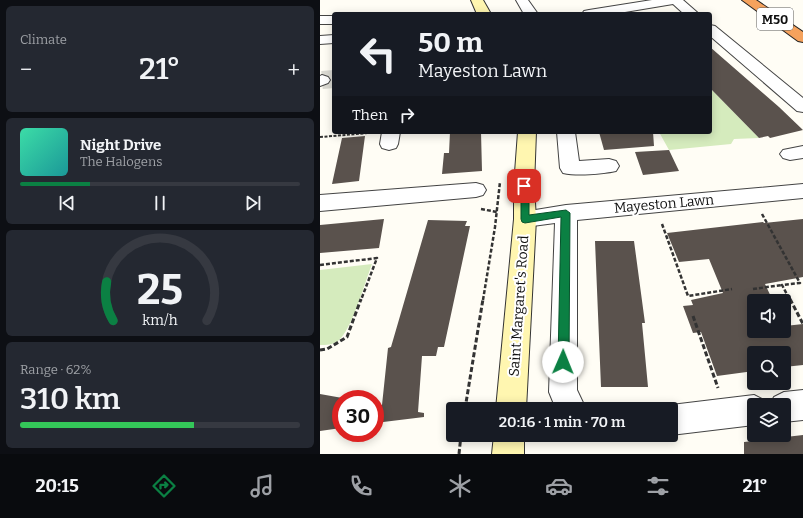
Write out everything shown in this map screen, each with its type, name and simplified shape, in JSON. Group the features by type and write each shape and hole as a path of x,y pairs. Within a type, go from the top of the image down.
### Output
{"highway":[{"name":"M50","path":"748,0 803,38"}],"main road":[{"path":"477,0 483,12"},
{"name":"Saint Margaret's Road","path":"512,402 525,219 524,196 527,134"},
{"path":"508,454 509,442"}],"street":[{"path":"522,0 530,12"},
{"path":"601,12 676,0 690,12"},
{"path":"320,20 332,20"},
{"path":"712,31 803,107"},
{"path":"320,40 332,39"},
{"path":"566,134 570,168 609,166"},
{"path":"320,203 476,190"},
{"name":"Mayeston Lawn","path":"525,219 566,213 656,204 803,192"},
{"path":"566,213 563,392 568,402"},
{"path":"791,406 803,405"},
{"path":"678,419 740,412"}],"path":[{"path":"320,137 360,134"},
{"path":"466,402 495,226 501,175"},
{"path":"752,196 802,282 753,289"},
{"path":"656,204 688,296 732,289"},
{"path":"320,265 377,258 347,337 327,349 320,350"},
{"path":"782,285 803,324"},
{"path":"693,316 740,412"},
{"path":"459,454 460,442"}],"green space":[{"path":"712,90 759,138 734,139 731,144 669,150 660,134 712,134"},
{"path":"372,264 358,305 343,335 334,343 320,345 320,270"}],"building":[{"path":"712,49 803,130 770,138 768,136 759,138 712,90"},
{"path":"450,134 481,134 482,171 442,174 444,153 449,153"},
{"path":"600,134 653,134 654,146 604,150"},
{"path":"365,136 359,181 332,184 342,138"},
{"path":"669,150 679,171 643,175 635,152"},
{"path":"384,219 379,248 320,253 320,225"},
{"path":"803,219 803,277 765,284 770,294 747,294 747,338 791,338 791,325 803,324 803,365 791,366 791,346 747,346 747,372 717,376 701,332 693,333 683,306 693,305 691,300 723,293 709,259 679,262 667,233"},
{"path":"428,220 467,221 465,226 470,226 444,347 438,347 436,356 422,356 418,412 424,413 424,417 384,422 384,390 388,348 391,347"},
{"path":"595,241 634,241 645,323 642,323 648,387 601,387"},
{"path":"320,394 332,396 332,429 320,431"},
{"path":"803,435 803,454 744,454 744,442 791,442 791,436"}],"tunnel":[{"path":"322,80 332,79"}],"route":[{"path":"524,186 525,219 566,213 563,362"}]}
